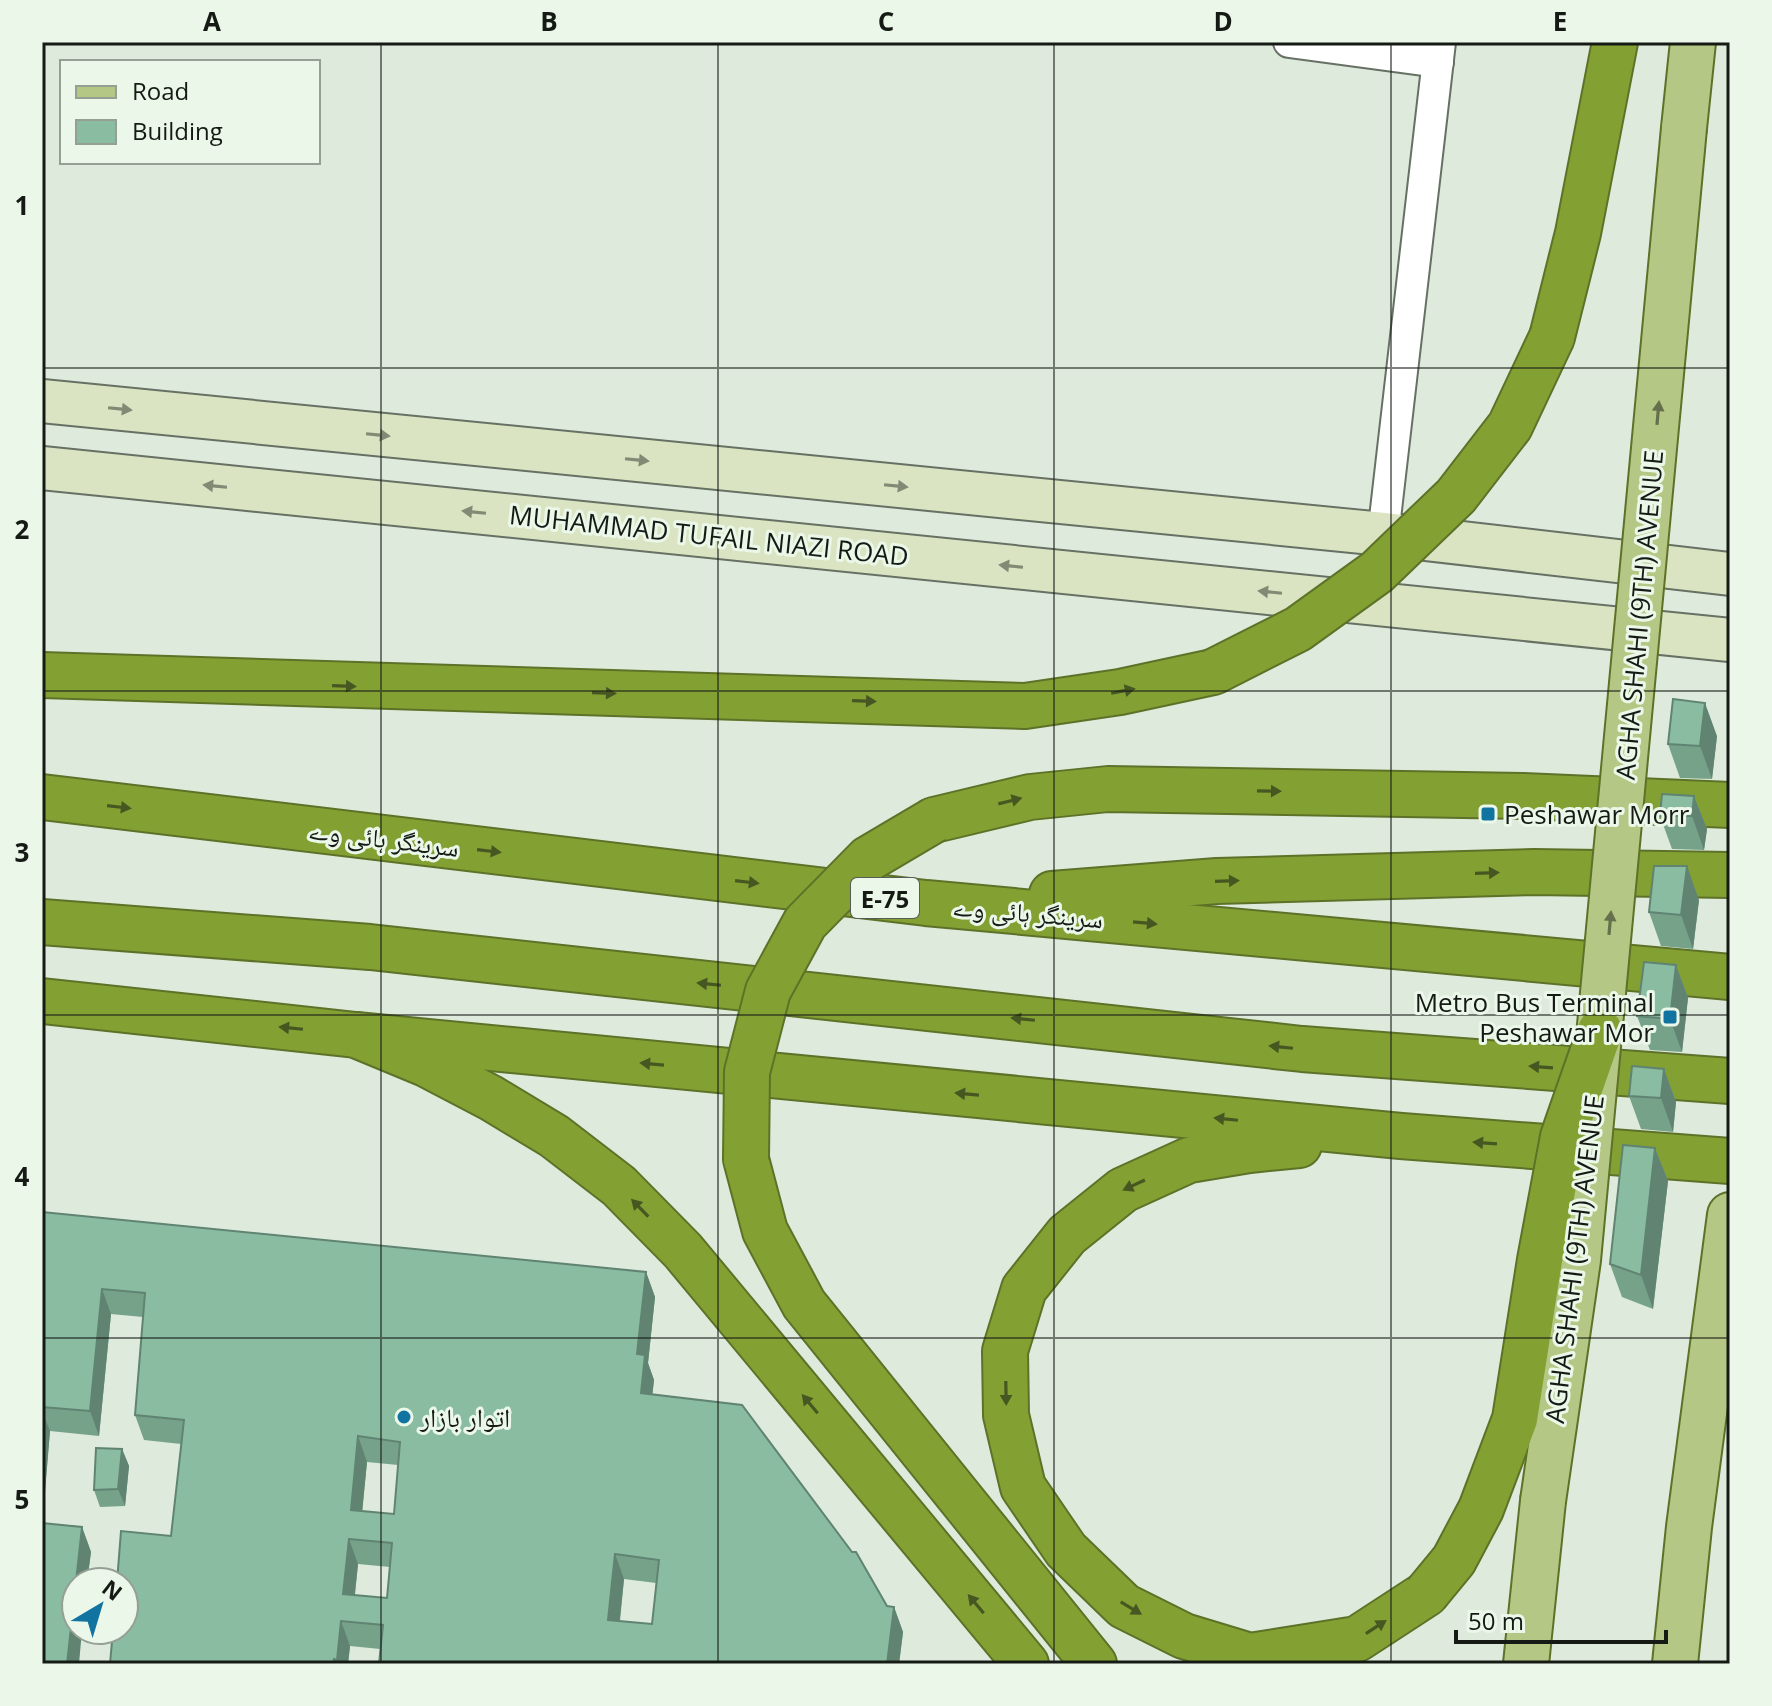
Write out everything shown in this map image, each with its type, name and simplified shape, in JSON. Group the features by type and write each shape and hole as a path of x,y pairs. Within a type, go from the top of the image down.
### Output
{"highway":[{"path":"42,675 1025,706 1120,692 1213,672 1298,629 1377,572 1456,496 1510,426 1552,337 1578,233 1615,42"},
{"path":"1094,1664 804,1304 765,1231 746,1159 747,1072 768,991 805,923 868,859 934,820 1030,797 1108,789 1523,796 1730,805"},
{"name":"سرینگر ہائی وے","path":"42,797 926,903 1730,977"},
{"path":"926,903 1232,881 1534,872 1730,875"},
{"path":"42,922 370,947 1302,1049 1730,1081"},
{"path":"42,1001 356,1035 1401,1136 1730,1161"},
{"path":"1401,1136 1249,1150 1189,1160 1123,1190 1067,1235 1024,1289 1005,1351 1006,1415 1023,1487 1066,1550 1124,1606 1184,1636 1250,1656 1357,1639 1426,1594 1454,1560 1481,1509 1515,1419 1563,1137 1600,1031"},
{"path":"356,1035 426,1064 491,1098 554,1136 619,1186 683,1251 1026,1664"}],"main road":[{"name":"AGHA SHAHI (9TH) AVENUE","path":"1526,1664 1543,1501 1578,1260 1693,42"},
{"path":"42,401 1363,533 1730,574"},
{"name":"MUHAMMAD TUFAIL NIAZI ROAD","path":"42,468 1730,640"},
{"path":"1675,1664 1689,1527 1730,1215"}],"street":[{"path":"1289,42 1439,52 1363,533 1375,602"}],"building":[{"path":"1673,699 1705,703 1700,746 1668,744"},
{"path":"1662,794 1694,796 1692,816 1660,816"},
{"path":"1654,866 1687,866 1681,915 1649,912"},
{"path":"1644,962 1676,965 1670,1019 1637,1016"},
{"path":"1632,1066 1664,1069 1661,1098 1629,1096"},
{"path":"1623,1145 1655,1148 1641,1275 1610,1264"},
{"name":"اتوار بازار","path":"42,1212 646,1272 637,1354 645,1355 641,1393 742,1405 852,1552 856,1552 887,1606 894,1607 887,1664 379,1664 383,1625 341,1621 337,1660 334,1659 333,1664 110,1664 112,1646 140,1646 140,1566 118,1566 121,1531 171,1536 184,1420 135,1415 145,1293 102,1289 90,1411 42,1407","holes":["358,1436 400,1442 394,1514 351,1510","349,1539 392,1543 387,1598 343,1594","615,1554 659,1560 652,1624 608,1620"]},
{"path":"96,1448 122,1449 118,1489 94,1490"},
{"path":"42,1523 82,1527 78,1566 60,1566 60,1646 69,1646 67,1664 42,1664"}],"place":[{"name":"Peshawar Morr","path":"1488,814"},
{"name":"Metro Bus Terminal Peshawar Mor","path":"1670,1017"},
{"name":"اتوار بازار","path":"404,1417"}]}
